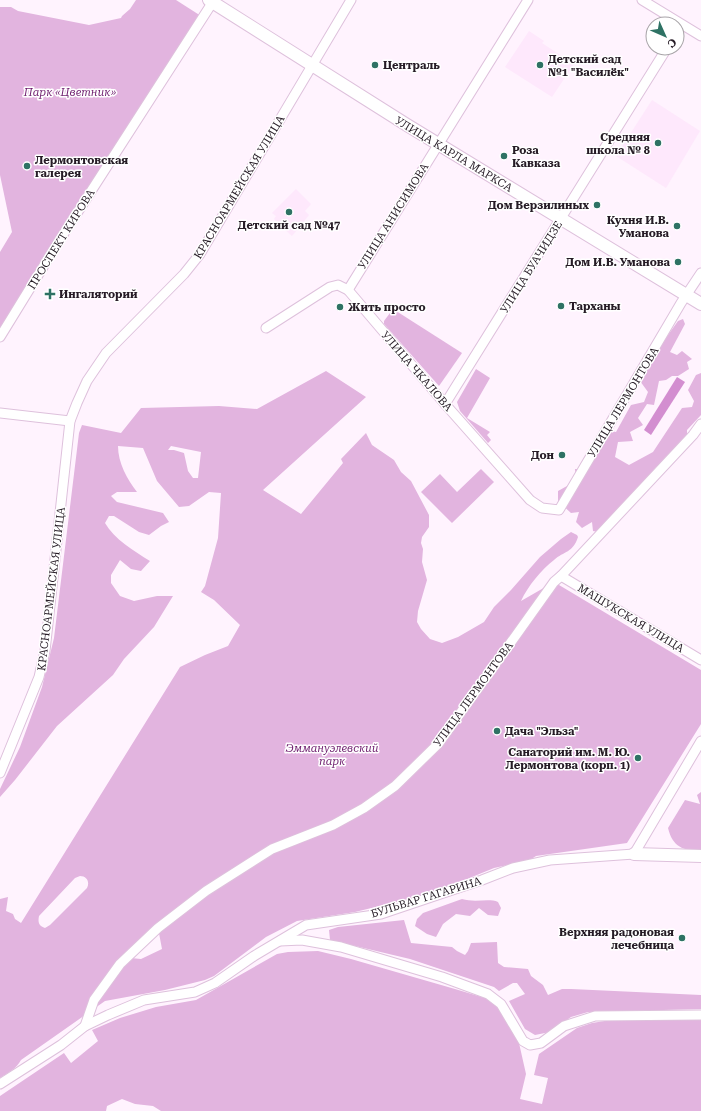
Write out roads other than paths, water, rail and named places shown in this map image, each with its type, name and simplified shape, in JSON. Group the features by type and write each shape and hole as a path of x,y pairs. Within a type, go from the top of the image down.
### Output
{"street":[{"name":"КРАСНОАРМЕЙСКАЯ УЛИЦА","path":"0,773 40,678 45,651 70,421 76,402 87,381 106,353 184,274 200,254 351,0"},
{"name":"УЛИЦА АНИСИМОВА","path":"348,290 528,0"},
{"path":"642,0 663,16"},
{"name":"УЛИЦА КАРЛА МАРКСА","path":"212,1 438,145 701,304"},
{"name":"ПРОСПЕКТ КИРОВА","path":"0,337 59,241 212,1"},
{"path":"685,30 701,36"},
{"name":"УЛИЦА БУАЧИДЗЕ","path":"445,404 662,56"},
{"name":"УЛИЦА ЛЕРМОНТОВА","path":"559,510 677,310 701,273"},
{"path":"266,328 330,287 338,285 348,290"},
{"name":"УЛИЦА ЧКАЛОВА","path":"348,290 445,404 530,500 542,508 559,510"},
{"path":"0,413 70,421"},
{"name":"УЛИЦА ЛЕРМОНТОВА","path":"85,1026 94,1000 120,964 158,928 206,891 272,849 333,825 364,808 395,786 439,743 554,582 693,435 701,424"},
{"name":"МАШУКСКАЯ УЛИЦА","path":"561,576 701,660"},
{"path":"634,854 701,741"},
{"name":"БУЛЬВАР ГАГАРИНА","path":"0,1084 61,1045 85,1026 144,1000 195,992 215,983 278,941 306,925 381,914 513,868 550,860 634,854 701,856"},
{"path":"278,941 302,940 341,947 442,977 488,994 502,1004 523,1041 530,1045 541,1043 564,1026 595,1016 701,1015"}],"place":[{"name":"Централь","path":"375,65"},
{"name":"Детский сад №1 \"Василёк\"","path":"540,65"},
{"name":"Средняя школа № 8","path":"658,143"},
{"name":"Роза Кавказа","path":"504,156"},
{"name":"Лермонтовская галерея","path":"27,166"},
{"name":"Дом Верзилиных","path":"597,205"},
{"name":"Детский сад №47","path":"289,212"},
{"name":"Кухня И.В. Уманова","path":"677,226"},
{"name":"Дом И.В. Уманова","path":"678,262"},
{"name":"Ингаляторий","path":"50,294"},
{"name":"Тарханы","path":"561,306"},
{"name":"Жить просто","path":"340,307"},
{"name":"Дон","path":"562,455"},
{"name":"Дача \"Эльза\"","path":"497,731"},
{"name":"Санаторий им. М. Ю. Лермонтова (корп. 1)","path":"638,758"},
{"name":"Верхняя радоновая лечебница","path":"682,938"}],"park label":[{"name":"Парк «Цветник»","path":"70,92"},
{"name":"Эммануэлевский парк","path":"332,754"}]}
